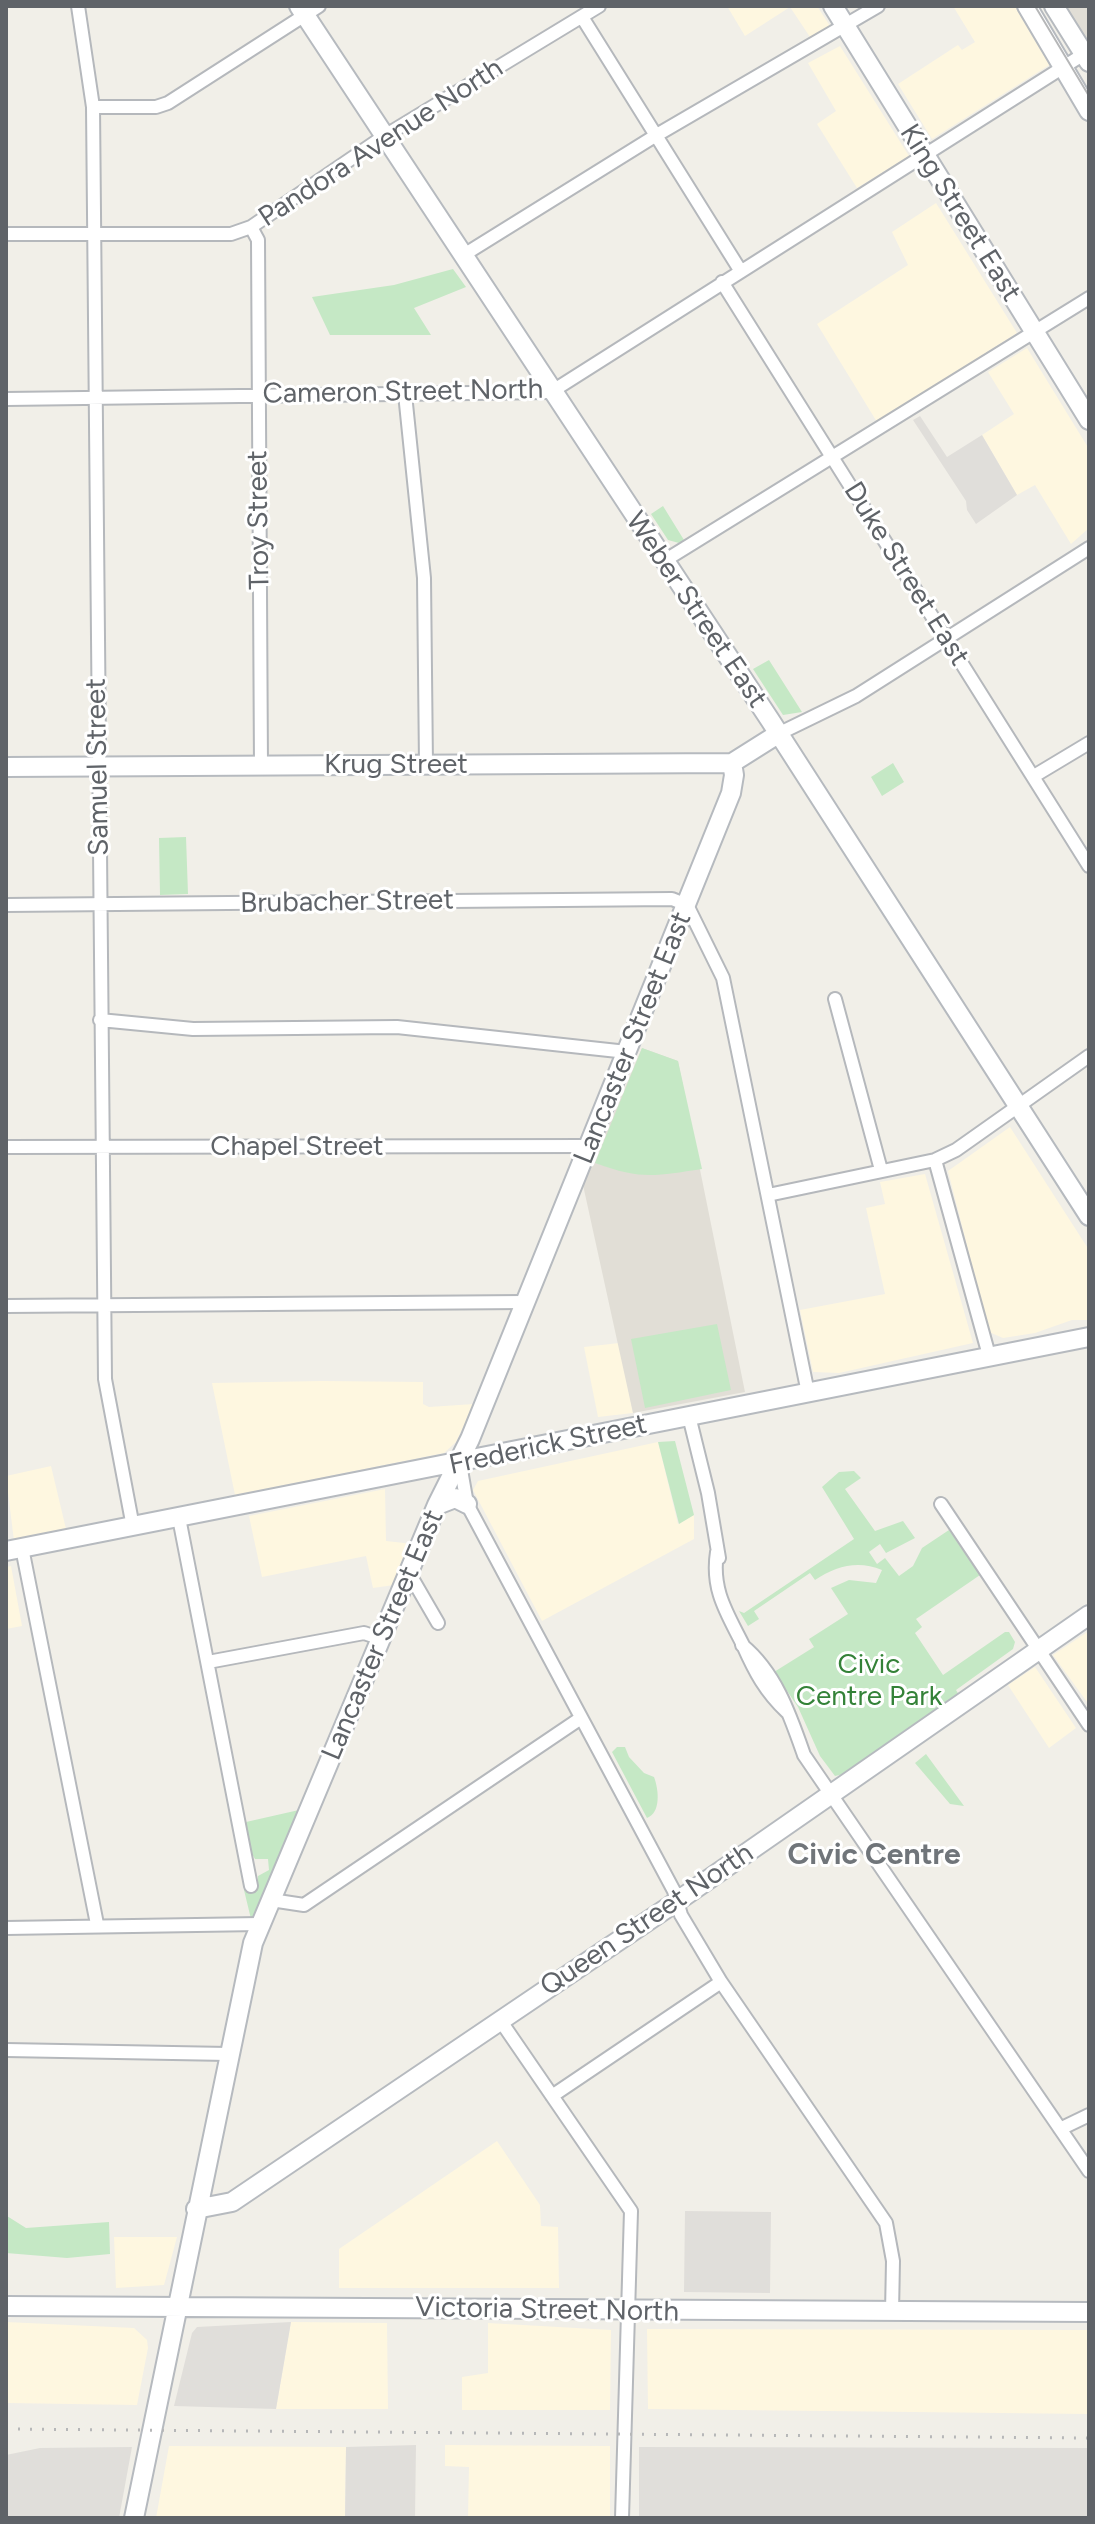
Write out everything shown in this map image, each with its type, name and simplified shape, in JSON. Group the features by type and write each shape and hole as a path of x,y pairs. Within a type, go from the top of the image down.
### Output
{"main road":[{"name":"King Street East","path":"833,6 1089,420"},
{"path":"1027,6 1089,111"},
{"path":"1054,6 1087,58"},
{"name":"Weber Street East","path":"308,9 383,137 778,734 1089,1216"},
{"path":"732,763 778,734"},
{"name":"Krug Street","path":"6,767 732,763"},
{"name":"Lancaster Street East","path":"134,2518 228,2054 260,1924 437,1505 460,1460 687,905 731,793 732,763"},
{"name":"Frederick Street","path":"14,1550 1089,1337"},
{"path":"437,1505 455,1498 467,1504"},
{"name":"Queen Street North","path":"196,2209 232,2202 676,1902 1089,1615"},
{"name":"Victoria Street North","path":"6,2306 1089,2312"}],"street":[{"name":"Samuel Street","path":"78,6 93,107 100,1020 107,1391 133,1527"},
{"name":"Pandora Avenue North","path":"6,234 231,234 251,227 383,137 599,6"},
{"path":"462,256 655,136 878,6"},
{"path":"93,107 156,107 168,103 308,9"},
{"path":"582,17 740,270"},
{"name":"Cameron Street North","path":"6,399 551,392 923,154 1064,67 1087,58"},
{"name":"Troy Street","path":"251,227 258,240 261,766"},
{"name":"Duke Street East","path":"722,282 1089,866"},
{"path":"664,561 1089,298"},
{"path":"405,394 424,578 426,765"},
{"path":"778,734 843,703 1089,548"},
{"path":"1034,776 1089,743"},
{"name":"Brubacher Street","path":"6,905 672,899 687,905"},
{"path":"687,905 720,966 808,1393"},
{"path":"835,999 881,1170"},
{"path":"100,1020 193,1029 397,1027 627,1052"},
{"path":"768,1195 935,1160 956,1150 1089,1056"},
{"name":"Chapel Street","path":"6,1147 589,1146"},
{"path":"935,1160 990,1359"},
{"path":"6,1306 524,1302"},
{"path":"689,1416 708,1493 717,1552 714,1578 725,1615 760,1682 787,1713 804,1755 1089,2171"},
{"path":"460,1460 467,1504 674,1891 676,1902 721,1982 886,2223 893,2261 892,2312"},
{"path":"941,1504 1089,1725"},
{"path":"179,1518 251,1886"},
{"path":"14,1550 97,1924"},
{"path":"409,1573 438,1623"},
{"path":"208,1662 364,1633 382,1639"},
{"path":"271,1900 304,1905 581,1718"},
{"path":"6,1928 97,1924 260,1924"},
{"path":"552,2096 721,1982"},
{"path":"500,2020 631,2211 622,2518"},
{"path":"6,2050 228,2054"},
{"path":"1060,2129 1089,2115"}],"shaded area":[{"path":"727,6 817,6 830,26 810,37 790,7 745,36"},
{"path":"953,6 1021,6 1054,62 932,139 898,84 958,45 962,50 975,42"},
{"path":"1064,6 1089,6 1089,44 1081,31"},
{"path":"840,46 909,156 857,188 817,124 836,111 808,63"},
{"path":"936,203 1017,333 877,422 817,324 908,265 892,232"},
{"path":"1027,348 1089,449 1089,528 1071,544 1035,485 1017,495 982,435 1014,414 988,372"},
{"path":"920,416 947,457 982,435 1017,495 976,524 967,510 966,501 913,420"},
{"path":"642,1048 678,1061 745,1392 633,1413 583,1185"},
{"path":"1010,1127 1089,1250 1089,1320 1072,1320 1035,1333 1003,1338 989,1332 948,1171"},
{"path":"925,1174 973,1343 839,1373 813,1372 800,1310 885,1294 866,1208 885,1204 880,1182"},
{"path":"619,1343 633,1413 598,1417 584,1347"},
{"path":"423,1382 423,1404 429,1407 474,1404 456,1442 444,1453 235,1495 212,1383"},
{"path":"658,1442 678,1524 694,1515 694,1539 542,1621 473,1490 478,1481"},
{"path":"51,1466 66,1529 14,1541 6,1476"},
{"path":"385,1489 386,1541 413,1544 394,1585 373,1588 366,1556 262,1577 249,1516"},
{"path":"11,1566 22,1626 6,1629 6,1567"},
{"path":"1089,1631 1089,1701 1087,1702 1053,1655"},
{"path":"1035,1667 1076,1728 1049,1748 1008,1685"},
{"path":"497,2141 540,2205 541,2226 558,2227 559,2288 339,2288 339,2249"},
{"path":"685,2211 771,2212 770,2293 684,2292"},
{"path":"114,2237 177,2237 164,2285 116,2288"},
{"path":"6,2322 134,2328 147,2340 148,2348 137,2405 6,2403"},
{"path":"291,2322 387,2323 388,2409 276,2409"},
{"path":"291,2322 276,2409 174,2406 192,2333 197,2327"},
{"path":"488,2323 611,2330 610,2410 462,2410 462,2377 488,2373"},
{"path":"647,2329 1089,2330 1089,2414 648,2409"},
{"path":"416,2445 415,2518 345,2518 346,2447"},
{"path":"445,2445 610,2446 610,2518 468,2518 469,2467 445,2466"},
{"path":"169,2446 346,2447 345,2518 156,2518"},
{"path":"132,2447 119,2518 6,2518 6,2455 40,2448"},
{"path":"639,2447 1089,2448 1089,2518 639,2518"}],"green space":[{"path":"453,269 466,287 414,308 431,335 330,335 312,297 394,285"},
{"path":"663,506 684,540 679,543 668,540 651,514"},
{"path":"769,660 802,712 783,715 753,669"},
{"path":"893,763 904,782 882,796 871,777"},
{"path":"186,837 188,894 160,895 159,838"},
{"path":"642,1048 678,1061 702,1169 648,1175 595,1163"},
{"path":"717,1324 731,1390 645,1408 631,1339"},
{"path":"675,1441 694,1515 679,1524 658,1442"},
{"name":"Civic Centre Park","path":"854,1471 861,1478 845,1489 875,1531 903,1521 915,1538 886,1553 880,1544 869,1552 877,1564 885,1558 899,1576 913,1566 922,1548 949,1530 980,1575 916,1619 922,1627 915,1633 943,1675 1005,1632 1009,1632 1015,1642 1013,1649 956,1690 959,1695 844,1774 835,1776 820,1756 798,1707 774,1672 814,1647 809,1639 848,1614 831,1588 849,1580 876,1583 882,1570 864,1565 847,1566 815,1580 810,1573 754,1611 759,1619 748,1626 739,1611 744,1613 854,1539 822,1487 839,1472"},
{"path":"617,1747 625,1747 629,1757 644,1773 654,1777 657,1806 647,1818 612,1752"},
{"path":"926,1754 964,1806 950,1804 915,1763"},
{"path":"299,1810 256,1916 251,1919 244,1890 258,1887 258,1876 269,1870 268,1859 255,1859 252,1854 246,1822"},
{"path":"6,2209 7,2216 26,2228 109,2222 110,2254 67,2258 6,2253"}],"tram line":[{"path":"1035,6 1089,96"}],"railway":[{"path":"6,2429 1089,2438"}],"district":[{"name":"Civic Centre","path":"874,1855"}]}
